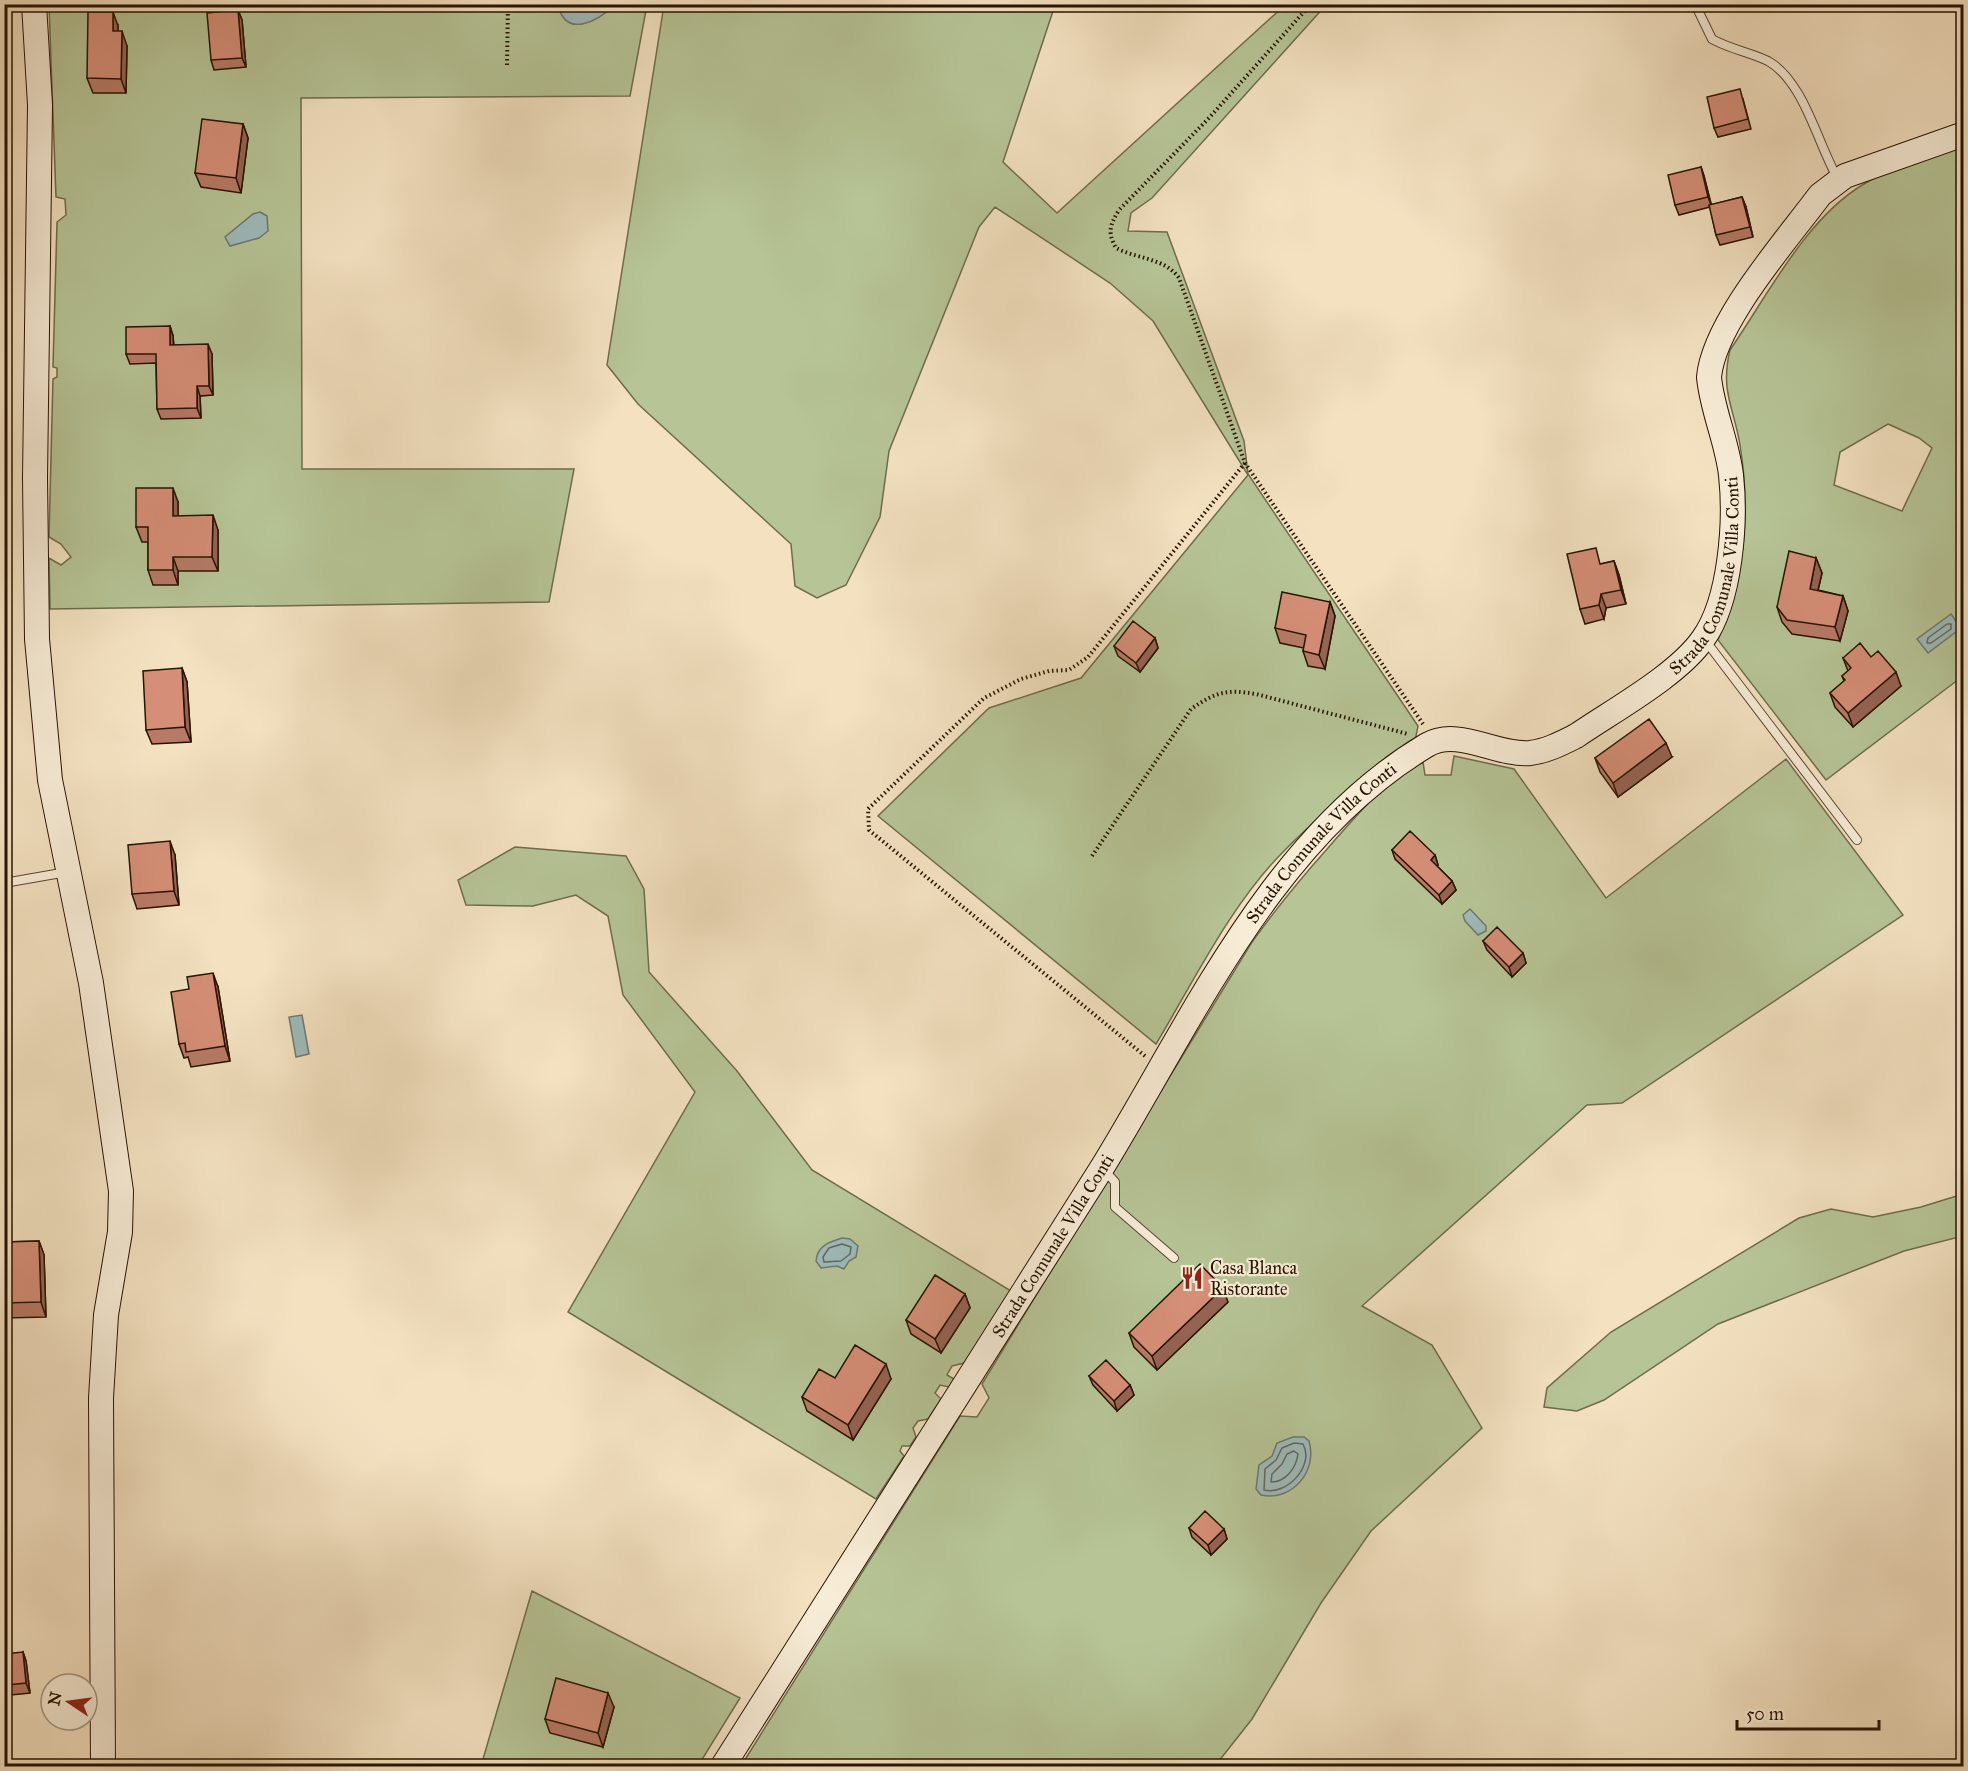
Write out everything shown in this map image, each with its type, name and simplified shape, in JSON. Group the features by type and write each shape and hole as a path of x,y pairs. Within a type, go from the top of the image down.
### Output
{"street":[{"path":"34,4 40,127 35,478 37,639 50,780 91,983 121,1191 120,1232 106,1314 101,1398 103,1767"},
{"name":"Strada Comunale Villa Conti","path":"723,1767 1102,1168 1229,952 1283,878 1324,830 1400,763 1435,741 1456,739 1511,752 1530,753 1558,745 1576,736 1679,665 1704,639 1720,602 1729,555 1732,521 1731,474 1722,429 1710,392 1709,377 1714,350 1721,332 1820,195 1839,180 1964,134"}],"lane":[{"path":"1695,4 1712,39 1769,62 1783,75 1808,114 1839,180"},
{"path":"1704,639 1857,840"},
{"path":"4,883 67,872"},
{"path":"1102,1168 1115,1182 1115,1206 1174,1258"}],"path":[{"path":"507,66 508,4"},
{"path":"1311,4 1209,118 1119,210 1110,224 1109,237 1116,248 1127,254 1163,264 1173,269 1179,278 1245,463 1435,741"},
{"path":"1160,1068 869,830 866,818 868,809 984,698 1021,679 1049,671 1069,670 1088,657 1245,463"},
{"path":"1092,856 1191,709 1211,695 1232,690 1256,694 1435,741"}],"green space":[{"path":"558,4 562,15 568,21 583,24 600,17 614,5 647,5 630,96 301,98 302,469 574,469 549,602 50,609 49,558 61,565 71,557 61,544 49,537 53,379 57,377 57,368 53,367 57,222 66,215 65,199 56,197 49,5","holes":["173,336 174,355 212,395 200,396 159,363"]},
{"path":"664,5 1055,5 1003,162 1057,213 1285,5 1326,5 1152,198 1131,213 1128,231 1167,232 1244,441 1248,474 1418,726 1415,741 1330,808 1263,874 1229,920 1156,1044 878,816 989,708 1081,678 1248,475 1153,321 1110,283 995,207 979,227 889,451 880,517 846,585 817,598 795,586 791,544 638,404 607,365"},
{"path":"1963,147 1963,676 1826,780 1718,640 1740,568 1745,520 1740,445 1726,377 1730,350 1789,259 1824,217 1843,199 1864,184 1886,173","holes":["1888,424 1919,438 1932,448 1902,511 1834,485 1840,452"]},
{"path":"1454,756 1514,769 1606,898 1786,759 1903,915 1622,1103 1587,1105 1362,1306 1432,1345 1482,1428 1371,1531 1321,1603 1252,1719 1215,1766 741,1766 960,1416 977,1417 989,1398 982,1384 1252,942 1308,871 1383,789 1423,762 1425,775 1451,775"},
{"path":"515,847 626,856 644,889 649,972 737,1071 812,1170 1011,1291 964,1363 952,1366 947,1375 954,1379 949,1387 940,1385 935,1393 941,1399 928,1419 918,1421 913,1428 916,1437 910,1446 902,1446 900,1451 904,1456 876,1499 568,1312 695,1092 623,995 608,916 576,895 533,906 466,905 458,880"},
{"path":"1963,1194 1963,1236 1904,1251 1718,1324 1604,1400 1577,1411 1544,1407 1547,1388 1611,1332 1799,1218 1831,1209 1873,1217 1921,1207"},
{"path":"532,1591 740,1698 698,1766 481,1766"}],"water":[{"path":"558,4 614,5 600,17 583,24 575,24 568,22 562,15"},
{"path":"260,212 267,216 268,231 259,238 230,246 225,237 253,214"},
{"path":"1951,614 1961,628 1928,653 1917,639"},
{"path":"1470,909 1486,926 1486,931 1478,935 1465,921 1463,915"},
{"path":"302,1015 309,1054 296,1057 289,1017"},
{"path":"842,1238 850,1239 858,1246 856,1257 849,1261 844,1269 837,1266 821,1268 816,1261 821,1248"},
{"path":"1293,1437 1304,1437 1309,1441 1310,1463 1306,1473 1300,1482 1283,1494 1261,1495 1256,1489 1259,1465 1272,1456 1277,1443"}],"building":[{"path":"238,10 242,58 211,60 207,13"},
{"path":"88,12 113,12 113,31 122,31 121,79 87,78"},
{"path":"1740,89 1748,119 1714,128 1707,97"},
{"path":"202,119 243,124 236,178 195,173"},
{"path":"1701,167 1708,197 1675,205 1668,175"},
{"path":"1742,197 1750,227 1716,235 1709,205"},
{"path":"170,326 170,345 208,344 209,386 197,386 197,408 157,409 156,354 126,354 126,327"},
{"path":"136,488 173,488 173,516 213,515 212,557 173,557 173,570 148,570 148,527 136,527"},
{"path":"1596,548 1600,564 1614,561 1621,590 1601,594 1599,605 1580,609 1567,554"},
{"path":"1789,551 1816,558 1810,589 1843,596 1835,627 1787,620 1777,607"},
{"path":"1282,592 1330,602 1319,655 1303,651 1306,635 1275,628"},
{"path":"1133,621 1155,638 1136,663 1114,646"},
{"path":"1860,643 1871,657 1878,651 1896,672 1848,713 1830,693 1845,680 1842,676 1851,668 1843,658"},
{"path":"182,668 185,727 146,730 143,671"},
{"path":"1649,719 1666,743 1613,783 1595,758"},
{"path":"1410,831 1435,855 1431,860 1452,881 1439,895 1392,850"},
{"path":"170,841 174,891 132,894 128,845"},
{"path":"1497,927 1523,953 1509,967 1483,941"},
{"path":"213,973 225,1046 186,1052 185,1043 179,1044 171,992 189,989 187,977"},
{"path":"39,1241 41,1302 4,1303 4,1242"},
{"path":"1200,1264 1223,1288 1152,1356 1129,1333"},
{"path":"935,1275 965,1294 935,1339 906,1320"},
{"path":"855,1345 886,1364 848,1425 802,1397 819,1369 835,1378"},
{"path":"1106,1360 1130,1385 1114,1401 1089,1376"},
{"path":"1205,1511 1224,1529 1208,1545 1189,1528"},
{"path":"23,1652 26,1683 7,1685 4,1654"},
{"path":"556,1678 608,1693 598,1733 545,1719"}],"place":[{"name":"Casa Blanca Ristorante","path":"1192,1278"}]}
